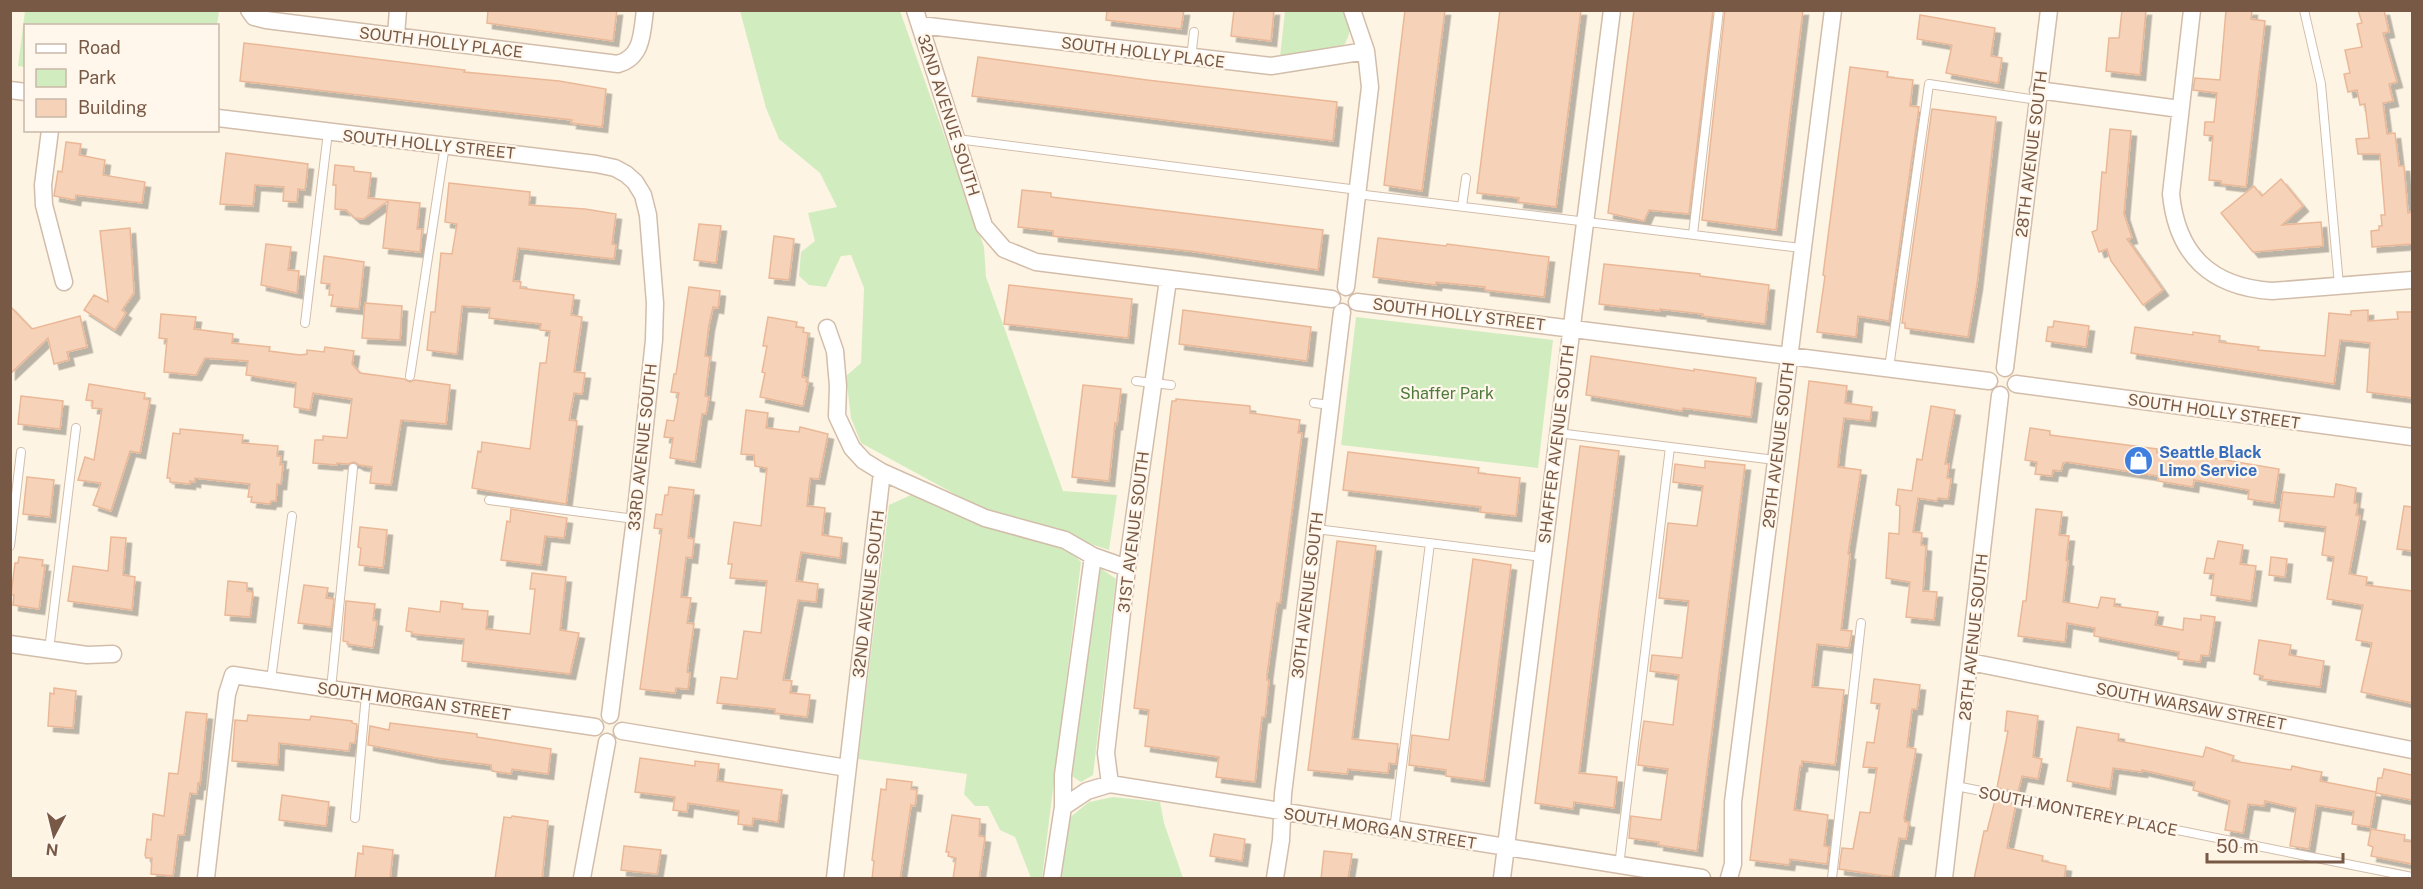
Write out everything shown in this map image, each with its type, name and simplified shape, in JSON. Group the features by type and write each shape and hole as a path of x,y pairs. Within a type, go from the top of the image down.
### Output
{"street":[{"path":"396,36 398,10"},
{"name":"SOUTH HOLLY PLACE","path":"250,11 254,17 266,20 618,64 632,57 641,41 645,10"},
{"path":"1346,287 1370,87 1366,51 1352,10"},
{"name":"SHAFFER AVENUE SOUTH","path":"1502,879 1612,10"},
{"name":"29TH AVENUE SOUTH","path":"1729,879 1733,864 1733,802 1790,355 1801,248 1833,10"},
{"name":"28TH AVENUE SOUTH","path":"2004,368 2049,10"},
{"path":"2192,10 2172,175 2173,215 2179,232 2198,260 2217,278 2233,286 2252,290 2272,291 2412,280"},
{"name":"SOUTH HOLLY PLACE","path":"917,18 1191,58 1271,66 1366,51"},
{"name":"32ND AVENUE SOUTH","path":"917,18 984,225 1004,249 1036,262 1168,280"},
{"path":"2038,95 2180,109"},
{"name":"SOUTH HOLLY STREET","path":"219,118 596,164 615,168 635,182"},
{"path":"50,132 44,206 64,282"},
{"name":"33RD AVENUE SOUTH","path":"610,715 635,519 656,303 648,214 643,195 635,182"},
{"path":"1168,280 1352,310 1357,302 1355,292 1346,287 1336,290 1337,306"},
{"name":"31ST AVENUE SOUTH","path":"1110,784 1106,753 1127,568 1144,382 1168,280"},
{"name":"SOUTH HOLLY STREET","path":"1357,302 1989,381"},
{"name":"30TH AVENUE SOUTH","path":"1275,879 1316,529 1322,404 1337,306"},
{"path":"828,328 835,351 838,386 837,416 852,448 864,461 882,472 985,518 1065,540 1093,555 1127,568"},
{"path":"2004,368 2014,374 2016,384 2010,393 2000,395 1993,391 1989,381 1994,371 2004,368"},
{"name":"SOUTH HOLLY STREET","path":"2016,384 2412,437"},
{"name":"28TH AVENUE SOUTH","path":"1944,879 2000,395"},
{"name":"32ND AVENUE SOUTH","path":"835,879 882,472"},
{"path":"1052,879 1063,807 1063,775 1093,555"},
{"path":"10,644 87,655 113,654"},
{"name":"SOUTH WARSAW STREET","path":"1970,662 2412,750"},
{"name":"SOUTH MORGAN STREET","path":"206,879 227,694 233,675 595,727"},
{"path":"610,715 620,720 622,731 616,740 607,742 598,738 595,727 601,717 610,715"},
{"path":"622,731 847,768"},
{"path":"582,879 607,742"},
{"name":"SOUTH MORGAN STREET","path":"1063,807 1086,790 1110,784 1702,879"}],"lane":[{"path":"1693,234 1719,10"},
{"path":"2304,10 2321,84 2339,285"},
{"path":"1191,58 1194,32"},
{"path":"1889,368 1929,84 2038,95"},
{"path":"305,323 328,132"},
{"path":"956,139 1584,222 1801,248"},
{"path":"410,376 446,145"},
{"path":"1462,206 1466,178"},
{"path":"1144,382 1171,385"},
{"path":"49,650 76,428"},
{"path":"1558,433 1775,460"},
{"path":"1619,866 1670,447"},
{"path":"10,546 21,452"},
{"path":"331,689 352,468"},
{"path":"489,500 635,519"},
{"path":"271,680 292,516"},
{"path":"1316,529 1542,557"},
{"path":"1394,830 1430,543"},
{"path":"1832,879 1860,623"},
{"path":"355,818 366,694"},
{"name":"SOUTH MONTEREY PLACE","path":"1956,786 2412,877"}],"green space":[{"path":"25,10 219,11 217,24 24,24 24,67 18,66"},
{"path":"740,11 900,11 984,247 986,277 1063,491 1117,495 1109,550 996,513 964,499 861,443 851,418 846,376 861,363 864,288 851,255 841,256 826,287 809,285 799,276 801,252 815,241 808,213 837,207 820,173 779,139 766,108"},
{"path":"1285,11 1343,11 1349,28 1347,40 1344,45 1280,57"},
{"name":"Shaffer Park","path":"1356,317 1553,340 1538,468 1341,445"},
{"path":"913,494 981,525 1070,551 1081,562 1042,878 1031,878 1015,837 1000,830 988,806 975,806 964,794 967,774 858,759 889,505"},
{"path":"1099,567 1116,579 1093,775 1081,782 1072,776"},
{"path":"1113,797 1160,802 1164,823 1183,878 1060,878 1068,819 1089,802"}],"building":[{"path":"488,10 617,10 613,41 487,23"},
{"path":"1107,10 1184,10 1181,29 1106,20"},
{"path":"1234,10 1274,10 1271,41 1231,36"},
{"path":"1405,10 1445,10 1422,191 1384,185"},
{"path":"1500,10 1581,10 1556,207 1518,202 1519,198 1477,193"},
{"path":"1634,10 1713,10 1689,214 1649,210 1644,221 1608,213"},
{"path":"1725,10 1803,10 1776,230 1702,220"},
{"path":"2122,10 2146,10 2140,75 2106,71 2109,38 2119,38"},
{"path":"2226,10 2252,10 2251,19 2265,21 2246,187 2209,180 2213,136 2204,135 2205,122 2214,122 2217,93 2193,90 2195,78 2220,80"},
{"path":"2358,10 2384,10 2389,32 2383,33 2397,82 2389,84 2393,101 2383,103 2387,134 2395,133 2399,166 2404,166 2408,213 2412,212 2412,244 2372,247 2371,231 2379,230 2379,226 2382,226 2381,215 2385,215 2380,154 2358,154 2356,139 2369,138 2365,104 2360,105 2357,90 2348,92 2344,74 2350,73 2345,50 2362,47 2357,24 2362,23"},
{"path":"1920,15 1995,28 1991,56 2002,58 1998,83 1946,73 1952,45 1917,39"},
{"path":"244,43 465,70 464,72 559,81 606,89 602,127 571,123 572,120 240,81"},
{"path":"978,57 1147,80 1337,102 1333,141 972,96"},
{"path":"1850,67 1888,72 1887,77 1913,80 1910,106 1919,107 1889,321 1858,316 1856,337 1817,332"},
{"path":"1932,109 1996,117 1977,284 1968,337 1905,328 1905,323 1902,323"},
{"path":"2110,129 2131,131 2124,214 2132,238 2127,239 2163,290 2143,305 2111,261 2107,249 2099,252 2092,232 2097,230 2102,172 2106,173"},
{"path":"66,142 81,144 79,155 105,160 103,175 145,182 142,203 76,195 75,200 54,196 58,171 62,172"},
{"path":"226,153 308,164 305,190 298,189 297,202 283,201 284,187 255,185 253,206 220,204"},
{"path":"335,165 354,167 354,171 371,173 368,198 420,203 417,229 422,229 420,252 383,248 388,201 363,219 355,218 346,210 335,209 336,185 333,185"},
{"path":"2281,179 2303,206 2282,225 2321,222 2323,246 2253,252 2221,213 2254,186 2262,196"},
{"path":"449,183 530,192 529,205 616,214 612,244 616,245 614,259 518,248 513,281 521,282 520,288 574,295 571,315 582,317 574,372 585,373 582,394 574,393 569,420 577,421 566,504 472,488 478,451 481,452 482,442 530,449 540,363 546,363 550,331 540,330 541,324 489,318 490,308 462,306 457,354 427,350 431,312 435,312 441,253 452,254 457,224 445,222"},
{"path":"1022,190 1051,193 1051,197 1323,230 1318,270 1190,251 1053,236 1053,231 1018,227"},
{"path":"699,224 721,226 716,263 694,260"},
{"path":"130,228 134,293 122,310 126,313 115,330 84,310 94,295 108,302 100,231"},
{"path":"774,236 794,239 789,280 769,278"},
{"path":"1378,238 1549,257 1544,297 1485,290 1485,287 1436,282 1436,285 1373,277"},
{"path":"266,244 291,247 288,270 299,271 297,293 261,285"},
{"path":"324,256 364,262 359,309 331,306 333,295 329,295 330,284 321,283"},
{"path":"1604,264 1700,274 1700,276 1769,285 1765,324 1702,316 1703,314 1599,304"},
{"path":"1009,285 1132,299 1128,338 1004,324"},
{"path":"689,287 720,291 718,308 713,307 709,325 705,356 710,357 705,396 709,397 706,414 702,414 695,462 670,458 673,438 664,437 667,420 674,421 679,393 671,392 674,374 676,374"},
{"path":"365,303 402,306 400,340 362,338"},
{"path":"10,306 32,329 80,316 87,347 67,352 69,360 54,364 48,338 10,374"},
{"path":"1183,310 1311,327 1307,361 1179,344"},
{"path":"2368,310 2368,321 2398,319 2397,312 2412,312 2412,398 2367,392 2370,343 2340,340 2334,384 2131,353 2135,327 2193,335 2193,332 2220,336 2219,342 2259,347 2258,350 2325,356 2329,313 2351,315 2351,311"},
{"path":"161,314 196,317 194,329 233,334 232,343 270,347 269,351 300,355 307,354 307,350 324,352 325,347 354,351 352,364 360,373 404,379 410,382 415,380 450,385 446,424 401,420 391,485 370,483 372,467 354,462 337,463 337,465 313,463 315,440 323,440 323,436 347,438 352,399 313,393 310,410 294,407 296,383 246,375 248,361 205,358 196,375 164,372 167,339 159,338"},
{"path":"768,317 797,322 796,327 804,328 803,332 808,333 802,377 807,378 806,382 808,382 803,406 760,397 765,373 762,372 767,346 763,346"},
{"path":"2054,321 2089,326 2086,347 2046,341 2048,327 2053,327"},
{"path":"1591,356 1756,378 1751,417 1683,408 1682,411 1586,395"},
{"path":"1809,381 1847,386 1845,403 1872,407 1870,421 1844,418 1838,467 1861,470 1848,554 1850,554 1841,630 1852,631 1849,648 1817,644 1812,687 1844,690 1835,765 1802,761 1794,810 1828,815 1824,846 1829,847 1827,864 1790,859 1789,865 1750,860"},
{"path":"89,384 145,393 144,399 150,400 140,453 130,451 111,511 93,505 101,483 78,480 85,457 94,460 102,409 92,408 93,401 86,400"},
{"path":"1083,385 1121,389 1109,481 1072,477"},
{"path":"21,396 63,401 60,429 18,424"},
{"path":"1176,399 1250,406 1250,413 1300,420 1298,433 1302,433 1280,603 1277,603 1267,675 1267,680 1269,680 1265,717 1262,717 1255,782 1216,777 1219,757 1145,746 1149,710 1134,708 1172,401"},
{"path":"1931,406 1955,410 1945,464 1949,464 1947,478 1951,479 1948,499 1938,498 1937,501 1918,498 1913,532 1922,533 1921,545 1926,546 1923,591 1937,592 1934,620 1906,617 1910,582 1886,578 1889,533 1899,534 1900,506 1896,505 1898,489 1912,491 1917,459 1922,460"},
{"path":"746,410 768,413 766,428 799,432 800,427 828,434 819,479 810,478 807,506 825,508 822,535 842,538 840,558 801,552 796,581 818,584 816,602 798,600 783,680 792,681 790,693 810,695 807,717 775,713 775,709 717,703 721,677 737,679 744,631 761,633 767,581 730,578 732,564 728,564 734,522 761,526 767,468 755,466 754,455 741,454"},
{"path":"2030,428 2050,431 2050,435 2157,449 2157,453 2183,457 2184,453 2279,469 2274,503 2248,499 2249,490 2194,480 2193,487 2158,481 2159,476 2067,462 2063,463 2061,471 2053,470 2052,476 2035,474 2037,462 2025,460"},
{"path":"180,429 243,435 242,443 278,446 277,456 281,456 280,465 283,464 281,484 277,484 276,501 271,501 270,504 251,502 252,497 248,497 250,484 195,478 195,482 190,481 190,484 170,482 170,478 167,478 173,433 180,434"},
{"path":"1580,446 1619,451 1579,773 1617,777 1614,808 1574,802 1573,809 1535,803"},
{"path":"1348,452 1479,468 1478,473 1520,478 1516,516 1480,512 1481,507 1343,490"},
{"path":"1705,461 1745,465 1697,851 1629,838 1631,816 1661,820 1668,769 1638,765 1644,721 1673,725 1679,675 1650,671 1652,655 1682,658 1689,601 1659,598 1668,523 1697,526 1703,486 1673,482 1675,464 1705,468"},
{"path":"27,477 54,480 50,517 23,514"},
{"path":"2336,484 2356,488 2354,503 2358,504 2356,515 2360,516 2349,574 2367,577 2366,585 2412,591 2412,703 2361,692 2372,643 2356,640 2363,605 2327,599 2334,557 2322,555 2326,527 2279,521 2283,492 2334,497"},
{"path":"669,487 694,490 688,538 694,539 692,558 686,557 681,597 691,598 687,623 694,624 687,672 690,673 688,689 676,688 675,693 640,689 662,529 654,528 656,514 662,515 665,495 668,495"},
{"path":"2404,506 2412,507 2412,551 2397,549"},
{"path":"511,509 567,518 564,538 545,536 541,565 501,560"},
{"path":"2036,509 2062,512 2059,535 2069,536 2063,602 2098,608 2101,597 2115,599 2114,606 2158,612 2155,625 2183,630 2184,618 2201,620 2201,615 2215,617 2209,656 2201,655 2200,662 2178,659 2179,652 2094,636 2095,628 2067,623 2065,642 2018,636 2023,601 2026,601"},
{"path":"360,527 387,530 383,568 359,565"},
{"path":"111,537 126,538 123,575 135,577 132,610 68,601 73,566 108,571"},
{"path":"1337,541 1376,546 1352,739 1398,744 1396,764 1389,763 1388,773 1348,769 1347,774 1308,770"},
{"path":"2218,541 2243,545 2240,564 2256,566 2251,601 2211,595 2214,574 2204,573 2207,558 2214,559"},
{"path":"19,557 43,560 42,566 45,566 39,609 13,605 14,595 11,595 15,563 18,563"},
{"path":"2271,557 2287,559 2285,577 2269,575"},
{"path":"1473,559 1511,565 1484,781 1446,776 1446,770 1409,765 1412,735 1449,740"},
{"path":"532,573 566,577 560,630 579,633 570,674 462,661 464,639 412,634 406,631 409,608 440,612 441,601 463,604 462,609 488,611 486,629 530,634 535,589 530,589"},
{"path":"228,581 247,583 247,591 253,592 250,617 225,615"},
{"path":"304,585 328,588 326,598 334,599 331,627 298,623"},
{"path":"346,601 375,604 373,620 377,621 373,648 347,644 348,642 343,641"},
{"path":"2259,640 2291,645 2289,655 2324,661 2320,687 2262,679 2263,676 2254,674"},
{"path":"1874,679 1920,685 1917,709 1912,709 1907,747 1916,749 1904,818 1905,822 1909,822 1906,839 1899,838 1892,877 1839,869 1842,848 1853,849 1860,812 1870,813 1877,768 1863,767 1867,742 1874,743 1880,704 1871,703"},
{"path":"54,688 76,691 73,728 48,726 50,693 54,694"},
{"path":"2007,711 2038,716 2033,757 2042,759 2038,779 2022,776 2018,792 1997,788 2008,731 2005,731"},
{"path":"186,712 207,714 200,784 198,783 197,794 190,793 184,835 178,835 173,876 151,874 152,858 146,858 145,855 147,839 151,840 153,814 164,816 169,773 178,774"},
{"path":"248,715 310,720 311,716 352,721 357,724 355,743 350,743 349,751 279,743 278,765 232,761 235,720 247,721"},
{"path":"390,723 477,734 477,737 551,749 548,774 512,769 511,774 492,771 491,765 436,758 368,745 370,726 389,730"},
{"path":"2077,727 2119,734 2118,741 2203,757 2206,747 2234,756 2232,761 2291,770 2292,766 2322,772 2320,781 2376,792 2378,778 2382,778 2384,769 2412,775 2412,798 2411,800 2376,793 2370,827 2352,824 2354,811 2316,805 2309,849 2290,846 2296,808 2265,801 2264,806 2248,804 2243,833 2225,830 2230,801 2193,790 2195,782 2142,770 2142,772 2113,768 2110,789 2067,781"},
{"path":"640,758 695,766 695,761 719,764 717,781 782,790 778,822 753,818 752,826 738,824 739,811 688,803 687,812 673,810 675,797 635,792"},
{"path":"887,779 912,782 911,789 917,790 915,806 911,805 900,879 872,879 874,861 872,860 881,789 886,790"},
{"path":"282,795 329,802 326,826 279,820"},
{"path":"1995,800 2016,804 2007,848 2043,856 2042,861 2066,866 2064,879 1974,879 1984,831 1987,831"},
{"path":"952,815 980,819 979,836 985,837 979,879 953,879 956,858 948,856 949,852 946,852"},
{"path":"512,816 548,821 542,879 495,879 504,817 511,818"},
{"path":"2371,829 2405,835 2404,841 2412,842 2412,864 2371,856 2373,847 2368,845"},
{"path":"1214,834 1245,839 1242,861 1210,856"},
{"path":"363,846 393,850 390,879 355,879 358,853 363,854"},
{"path":"624,846 661,850 657,874 621,870"},
{"path":"1324,851 1352,854 1348,879 1321,879"}],"place":[{"name":"Seattle Black Limo Service","path":"2138,461"}]}
